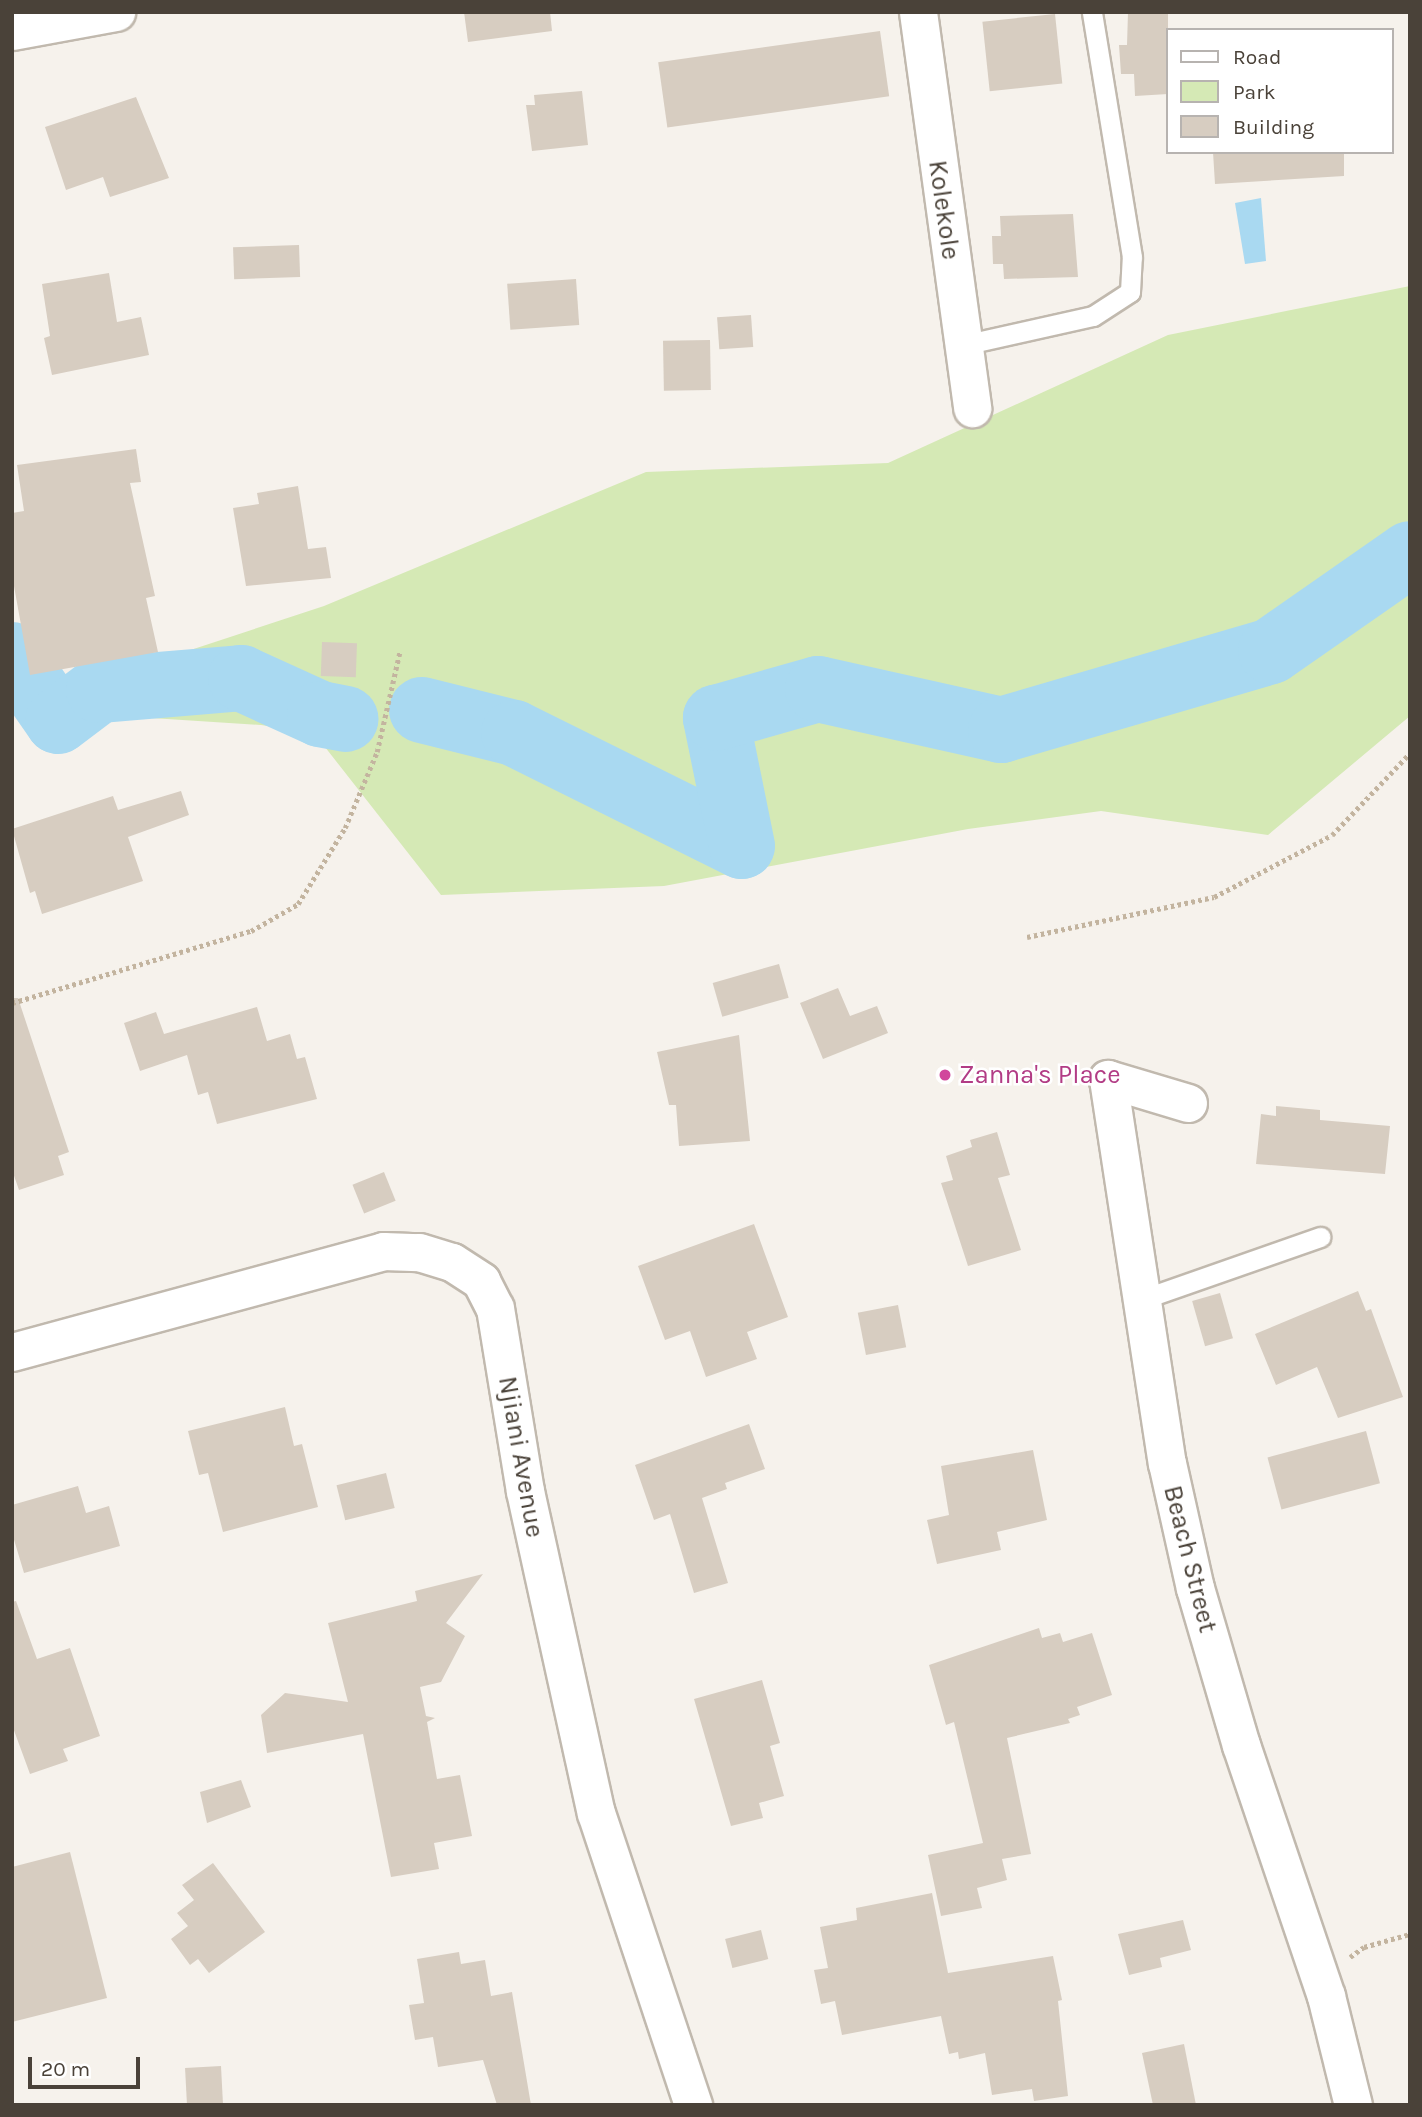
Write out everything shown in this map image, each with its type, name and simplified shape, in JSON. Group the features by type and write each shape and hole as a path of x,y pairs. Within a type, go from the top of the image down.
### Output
{"street":[{"path":"12,31 116,12"},
{"name":"Kolekole","path":"918,12 972,408"},
{"name":"Beach Street","path":"1188,1103 1108,1079 1167,1463 1195,1588 1241,1745 1326,1996 1353,2105"},
{"name":"Njiani Avenue","path":"12,1352 383,1251 419,1252 452,1262 481,1282 495,1308 526,1491 596,1813 693,2105"}],"lane":[{"path":"963,345 1093,316 1130,292 1132,257 1092,12"},
{"path":"1143,1299 1320,1237"}],"path":[{"path":"12,1003 251,931 298,904 345,828 377,752 400,651"},
{"path":"1027,937 1214,897 1332,835 1410,753"},
{"path":"1326,1996 1346,1959 1364,1947 1410,1934"}],"green space":[{"path":"1410,286 1410,716 1268,835 1101,811 968,829 664,886 441,895 314,733 261,725 12,709 12,661 27,689 65,708 148,664 324,606 646,472 888,463 1168,335"}],"water":[{"path":"1261,198 1266,261 1245,264 1235,203"}],"building":[{"path":"464,12 550,12 552,31 468,42"},
{"path":"1128,12 1168,12 1166,94 1135,96 1134,74 1121,74 1119,45 1127,45"},
{"path":"1055,14 1062,84 990,91 982,22"},
{"path":"880,31 889,96 667,128 658,62"},
{"path":"582,91 588,145 532,151 526,105 535,105 534,95"},
{"path":"136,97 169,178 110,197 103,177 66,190 45,127"},
{"path":"1213,154 1344,154 1344,176 1215,184"},
{"path":"1073,214 1078,277 1004,279 1003,264 993,264 992,236 1001,236 1000,216"},
{"path":"299,245 300,277 234,279 233,247"},
{"path":"109,273 117,322 141,317 149,355 52,375 44,338 50,336 42,284"},
{"path":"576,279 579,325 510,330 507,284"},
{"path":"751,315 753,347 719,349 717,317"},
{"path":"710,340 711,390 664,391 663,341"},
{"path":"136,449 141,482 130,483 155,596 146,598 158,652 30,675 12,575 12,513 24,511 17,465"},
{"path":"298,486 308,549 326,547 331,578 246,586 233,508 259,504 257,493"},
{"path":"322,642 357,643 356,677 321,676"},
{"path":"181,791 189,815 128,837 143,881 42,914 35,891 30,893 12,829 113,796 118,810"},
{"path":"779,964 789,998 722,1017 713,983"},
{"path":"838,988 850,1016 877,1006 888,1033 823,1059 800,1003"},
{"path":"12,998 18,998 69,1152 58,1156 64,1175 19,1190 12,1170"},
{"path":"257,1007 267,1041 290,1034 297,1059 305,1057 317,1099 217,1124 208,1092 198,1095 187,1055 140,1071 124,1023 156,1012 164,1034"},
{"path":"739,1035 750,1141 679,1146 676,1105 669,1105 657,1052"},
{"path":"1276,1106 1320,1110 1320,1120 1390,1126 1385,1174 1256,1164 1261,1114 1276,1116"},
{"path":"997,1132 1010,1175 998,1178 1021,1250 968,1266 941,1183 953,1180 946,1156 972,1147 970,1140"},
{"path":"384,1172 396,1201 364,1213 352,1185"},
{"path":"754,1224 788,1317 747,1332 757,1359 706,1377 690,1331 665,1340 638,1266"},
{"path":"1358,1291 1366,1311 1371,1309 1403,1397 1338,1418 1317,1367 1276,1385 1255,1334"},
{"path":"1220,1293 1233,1338 1205,1346 1192,1301"},
{"path":"898,1305 906,1347 866,1355 858,1313"},
{"path":"285,1407 294,1446 302,1444 318,1507 223,1532 208,1473 199,1475 188,1431"},
{"path":"749,1424 765,1469 725,1483 727,1489 702,1498 728,1583 694,1593 670,1514 654,1520 635,1465"},
{"path":"1366,1431 1380,1483 1281,1510 1267,1457"},
{"path":"1033,1450 1047,1520 997,1532 1001,1550 937,1564 927,1520 949,1515 941,1466"},
{"path":"386,1473 395,1508 345,1520 337,1485"},
{"path":"78,1486 86,1513 109,1506 120,1546 24,1573 12,1533 12,1505"},
{"path":"483,1574 446,1623 465,1636 441,1682 420,1687 426,1716 435,1718 427,1722 437,1779 460,1775 472,1836 434,1843 439,1869 391,1877 363,1734 267,1753 261,1715 285,1693 348,1702 328,1623 417,1601 415,1591"},
{"path":"16,1601 37,1659 70,1648 100,1736 63,1749 68,1761 30,1774 12,1725 12,1602"},
{"path":"1039,1628 1042,1638 1060,1633 1063,1642 1092,1633 1112,1695 1077,1707 1080,1715 1068,1719 1070,1723 1007,1738 1031,1854 1002,1859 1007,1880 977,1888 982,1908 941,1916 928,1855 983,1843 954,1722 946,1725 929,1665"},
{"path":"762,1680 780,1743 770,1746 784,1796 759,1803 763,1818 731,1826 694,1699"},
{"path":"241,1780 251,1807 207,1823 200,1792"},
{"path":"70,1852 107,1998 12,2022 12,1867"},
{"path":"213,1863 265,1932 209,1973 198,1959 190,1965 171,1939 188,1926 177,1913 194,1900 182,1885"},
{"path":"932,1893 948,1973 1053,1956 1062,2000 1058,2001 1068,2096 1034,2101 1032,2089 992,2095 985,2053 959,2059 958,2052 949,2054 941,2016 842,2035 835,2001 821,2004 814,1970 828,1968 820,1927 857,1920 856,1908"},
{"path":"1183,1920 1191,1950 1160,1958 1162,1967 1129,1975 1118,1934"},
{"path":"761,1930 768,1959 732,1968 725,1939"},
{"path":"459,1952 461,1964 485,1960 491,1996 512,1992 531,2105 497,2105 483,2060 438,2067 433,2037 415,2040 409,2005 424,2003 417,1959"},
{"path":"1184,2044 1196,2105 1153,2105 1142,2053"},
{"path":"221,2066 223,2105 187,2105 185,2068"}],"waterway":[{"path":"422,710 514,733 742,846 716,718 818,689 1001,730 1271,651 1410,554"},
{"path":"12,655 58,721 99,690 241,678 320,714 346,719"}],"place":[{"name":"Zanna's Place","path":"945,1075"}]}
